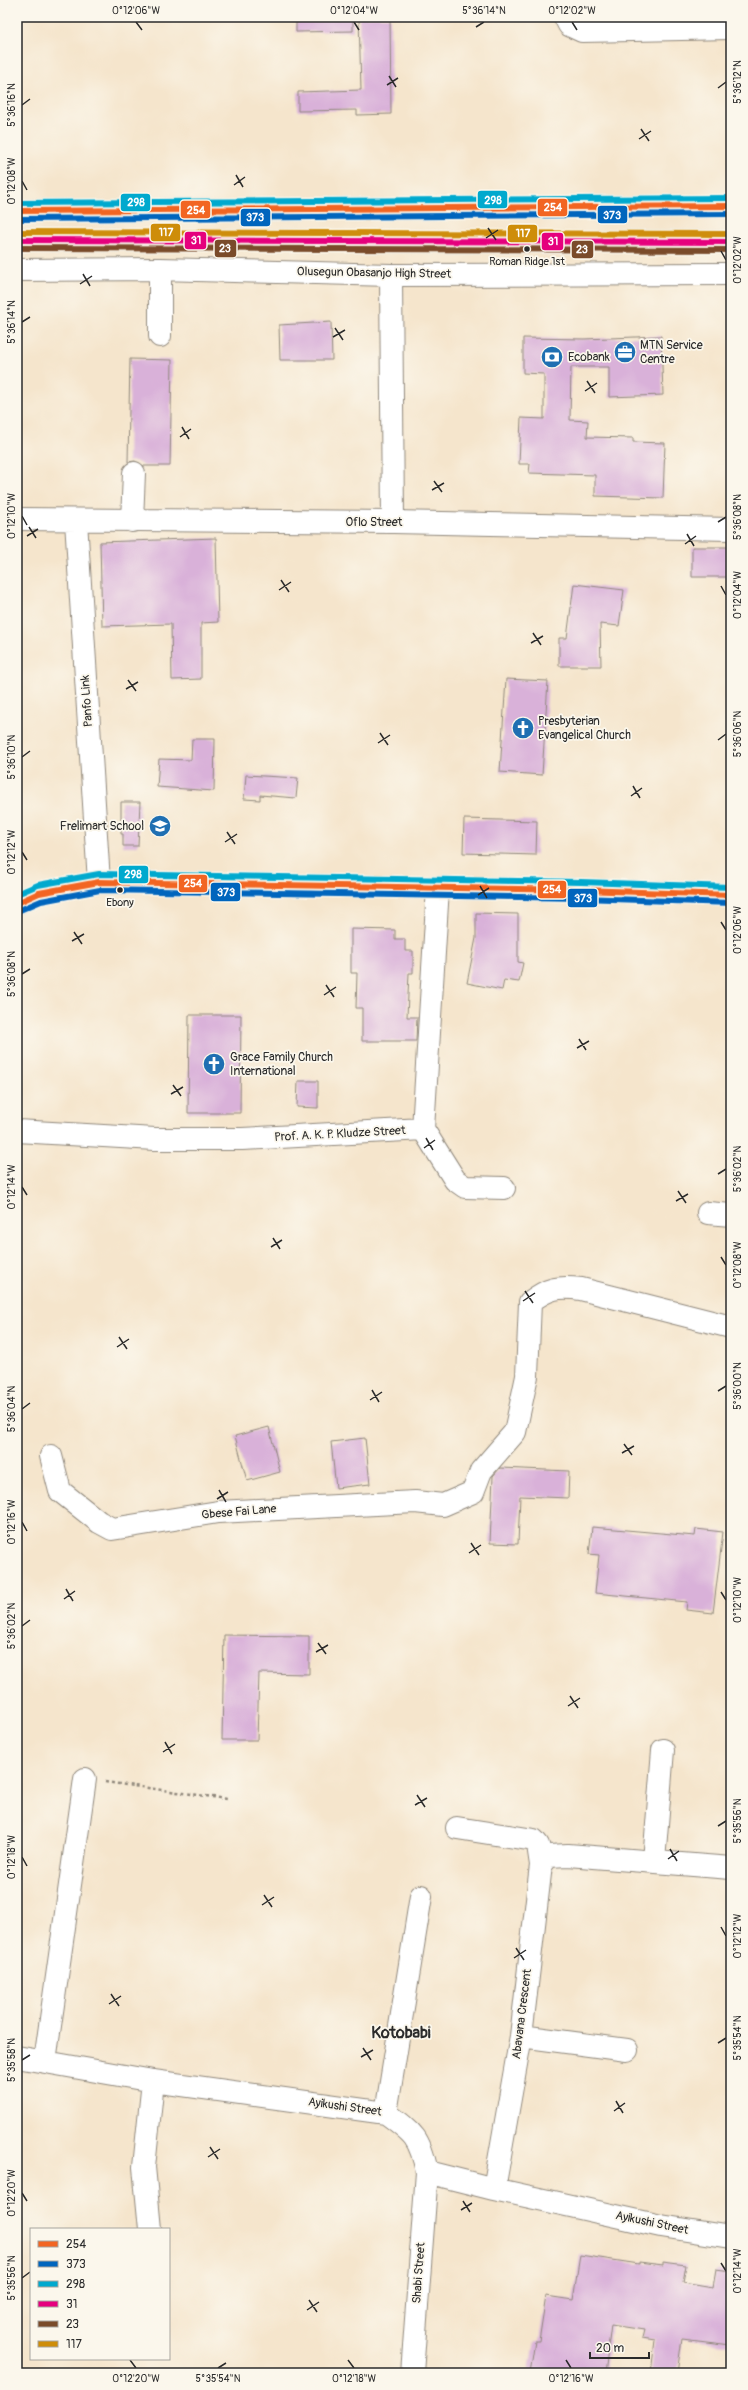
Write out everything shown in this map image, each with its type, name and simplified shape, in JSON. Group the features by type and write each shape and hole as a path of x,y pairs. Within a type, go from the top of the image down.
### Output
{"street":[{"path":"565,17 569,25 582,30 731,28"},
{"path":"17,211 731,206"},
{"path":"17,240 731,242"},
{"path":"160,269 160,336"},
{"name":"Olusegun Obasanjo High Street","path":"17,270 160,269 391,275 731,274"},
{"path":"391,275 393,522"},
{"path":"132,521 134,473"},
{"name":"Oflo Street","path":"17,519 393,522 731,529"},
{"name":"Panfo Link","path":"76,520 99,882"},
{"path":"17,903 39,893 99,882 581,890 731,895"},
{"name":"Prof. A. K. P. Kludze Street","path":"17,1130 155,1140 242,1139 423,1129 438,888"},
{"path":"423,1129 455,1180 465,1187 504,1188"},
{"path":"708,1213 731,1215"},
{"name":"Gbese Fai Lane","path":"51,1456 60,1491 98,1522 112,1529 218,1512 415,1502 444,1505 473,1492 481,1471 515,1432 527,1376 530,1302 543,1292 563,1286 581,1289 731,1327"},
{"path":"654,1861 663,1750"},
{"path":"46,2061 85,1779"},
{"name":"Abavana Crescent","path":"457,1828 534,1840 538,1845 541,1865 521,2036 494,2189"},
{"path":"541,1865 549,1856 555,1856 654,1861 731,1868"},
{"path":"386,2113 421,1896"},
{"path":"521,2036 627,2050"},
{"name":"Ayikushi Street","path":"17,2057 153,2081 386,2113 416,2136 422,2150 427,2172 494,2189 661,2226 731,2237"},
{"path":"150,2228 144,2180 153,2081"},
{"name":"Shabi Street","path":"412,2373 427,2172"}],"path":[{"path":"85,1779 227,1799"}],"building":[{"path":"296,17 353,17 353,31 296,32"},
{"path":"359,17 390,17 391,114 357,115 357,110 298,111 298,92 361,90"},
{"path":"331,322 332,360 280,360 279,325"},
{"path":"661,336 663,395 609,397 609,367 571,367 570,420 588,421 587,437 633,438 633,442 665,443 663,498 595,496 595,475 529,473 530,464 519,464 521,418 544,419 544,374 523,373 523,338 584,339"},
{"path":"130,359 172,360 170,466 144,466 135,461 128,462"},
{"path":"216,538 218,622 201,623 201,679 172,680 171,624 102,626 100,542"},
{"path":"692,547 731,547 731,577 692,577"},
{"path":"574,584 624,590 619,626 600,624 601,666 559,666 559,638 567,638"},
{"path":"506,679 548,681 542,775 500,772"},
{"path":"192,739 215,739 214,791 157,787 159,759 191,760"},
{"path":"246,775 298,778 296,798 260,795 260,800 244,799"},
{"path":"121,802 140,802 138,846 123,846 123,834 121,834"},
{"path":"464,819 537,821 536,855 463,853"},
{"path":"476,913 518,914 518,962 523,963 519,982 504,980 502,990 467,983 476,938"},
{"path":"351,929 395,930 395,939 405,939 405,951 413,951 413,973 409,973 407,1017 417,1017 416,1041 362,1041 362,1008 356,1008 357,973 351,973"},
{"path":"189,1015 241,1015 240,1113 188,1113"},
{"path":"298,1081 318,1081 318,1108 297,1107"},
{"path":"269,1427 280,1472 247,1481 235,1436"},
{"path":"365,1438 370,1484 336,1488 331,1442"},
{"path":"500,1468 569,1471 568,1498 520,1496 518,1544 490,1543 493,1476"},
{"path":"592,1527 695,1536 696,1529 723,1532 713,1613 686,1610 687,1602 595,1593 599,1555 589,1554"},
{"path":"224,1635 309,1636 309,1674 259,1673 257,1740 222,1740"},
{"path":"580,2255 639,2264 639,2262 663,2265 663,2262 686,2265 683,2282 713,2287 716,2270 731,2272 731,2345 682,2339 677,2373 651,2373 655,2340 642,2338 644,2330 611,2325 605,2373 530,2373 535,2341 539,2341 546,2296 573,2300"}],"transit line":[{"name":"298","path":"17,203 731,198"},
{"name":"254","path":"17,211 731,206"},
{"name":"373","path":"17,219 731,214"},
{"name":"117","path":"17,232 731,234"},
{"name":"31","path":"17,240 731,242"},
{"name":"23","path":"17,248 731,250"},
{"name":"298","path":"17,894 38,885 99,874 581,882 731,887"},
{"name":"254","path":"17,903 39,893 99,882 581,890 731,895"},
{"name":"373","path":"20,910 41,901 100,890 581,898 731,903"}],"place":[{"name":"Roman Ridge 1st","path":"527,249"},
{"name":"MTN Service Centre","path":"625,352"},
{"name":"Ecobank","path":"552,357"},
{"name":"Presbyterian Evangelical Church","path":"523,728"},
{"name":"Frelimart School","path":"160,826"},
{"name":"Ebony","path":"120,890"},
{"name":"Grace Family Church International","path":"214,1064"}],"district":[{"name":"Kotobabi","path":"401,2033"}]}
